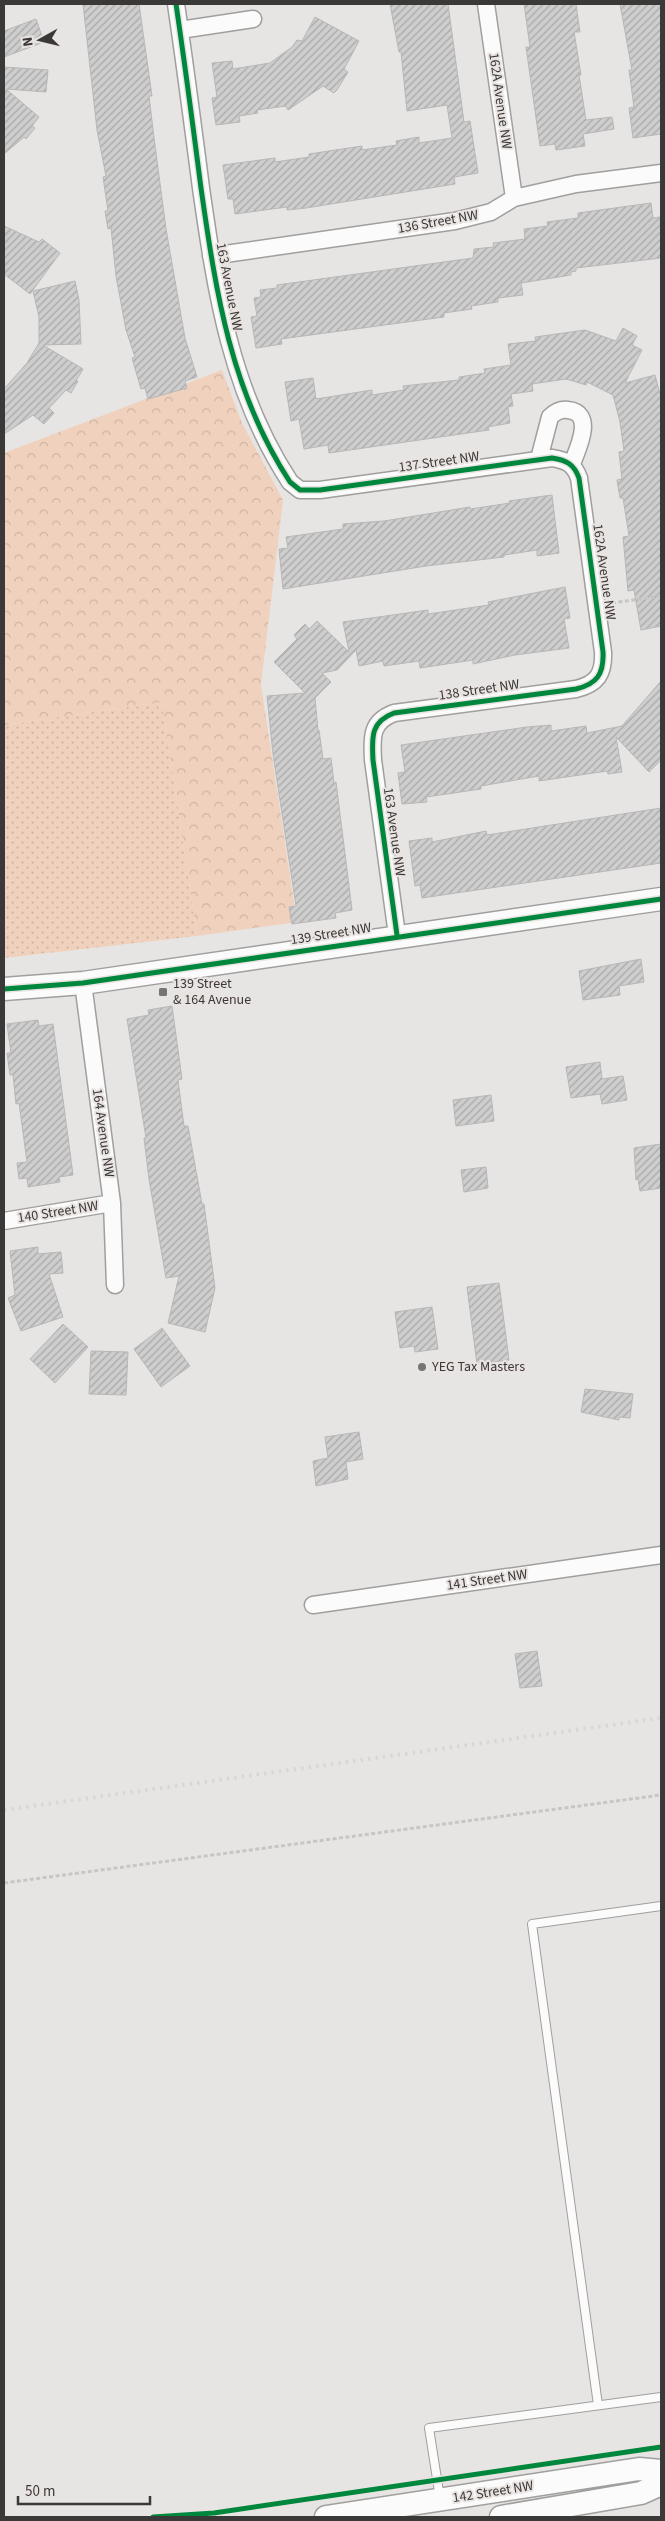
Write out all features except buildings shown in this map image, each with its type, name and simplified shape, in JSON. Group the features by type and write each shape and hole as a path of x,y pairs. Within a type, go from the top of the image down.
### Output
{"street":[{"name":"163 Avenue NW","path":"176,4 211,256 226,335 254,414 290,482 300,490 308,490"},
{"name":"162A Avenue NW","path":"486,4 514,198"},
{"path":"180,30 253,19"},
{"name":"136 Street NW","path":"211,256 461,220 501,208 514,198 576,184 661,173"},
{"path":"539,459 550,417 561,410 566,410 578,414 584,423 584,431 572,464"},
{"name":"137 Street NW","path":"308,490 539,459 563,460 572,464"},
{"name":"162A Avenue NW","path":"572,464 577,472 581,488 604,663 602,671 594,682"},
{"name":"138 Street NW","path":"374,731 383,717 394,713 576,688 594,682"},
{"name":"163 Avenue NW","path":"374,731 373,760 397,935"},
{"name":"139 Street NW","path":"4,989 83,983 397,935 661,899"},
{"name":"164 Avenue NW","path":"83,983 112,1203 114,1285"},
{"name":"140 Street NW","path":"4,1221 112,1203"},
{"name":"141 Street NW","path":"313,1605 661,1555"},
{"name":"142 Street NW","path":"326,2517 639,2469 661,2471"},
{"name":"142 Street NW","path":"501,2517 641,2493 661,2484"}],"lane":[{"path":"598,2405 532,1924 661,1906"},
{"path":"440,2500 429,2428 661,2397"}],"path":[{"path":"597,605 661,596"},
{"path":"4,1883 661,1795"}],"green space":[{"path":"222,370 242,423 283,500 261,685 297,922 197,936 162,702 4,725 4,453"},
{"path":"162,702 197,936 4,958 4,725"}],"railway":[{"path":"4,1810 661,1718"}],"cycle path":[{"path":"176,4 213,266 229,341 253,413 270,448 290,482 300,490 320,490 552,458 569,464 575,469 579,478 603,652 602,666 598,677 589,684 576,689 394,713 380,721 374,732 372,745 373,760 397,935"},
{"path":"4,989 83,983 661,899"},
{"path":"153,2517 214,2513 661,2447"}],"place":[{"name":"139 Street & 164 Avenue","path":"163,992"},
{"name":"YEG Tax Masters","path":"422,1367"}]}
